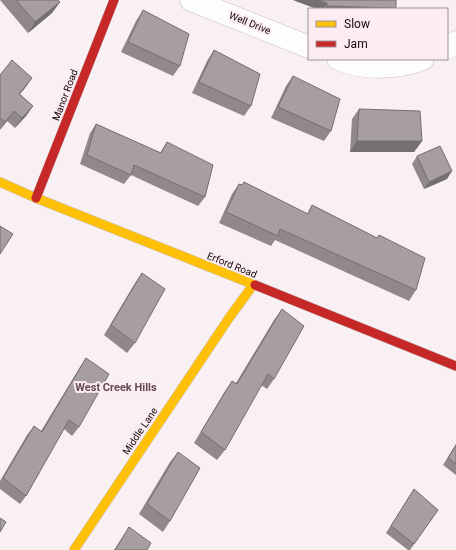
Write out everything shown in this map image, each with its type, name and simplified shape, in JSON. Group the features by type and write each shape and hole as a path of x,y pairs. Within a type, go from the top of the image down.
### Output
{"street":[{"name":"Manor Road","path":"36,198 114,0"},
{"name":"Well Drive","path":"191,0 308,47"},
{"path":"340,60 365,66 388,67 420,60"},
{"name":"Erford Road","path":"0,182 36,198 456,366"},
{"name":"Middle Lane","path":"74,550 229,318 253,285"}],"building":[{"path":"16,0 58,0 60,2 35,22"},
{"path":"318,0 396,0 396,8 327,6 327,3"},
{"path":"143,10 189,34 180,66 128,42"},
{"path":"214,50 260,74 251,106 199,82"},
{"path":"12,60 32,78 19,94 33,106 22,118 14,111 5,122 0,118 0,75"},
{"path":"293,76 340,99 331,131 278,107"},
{"path":"359,109 420,111 422,141 357,141"},
{"path":"96,124 161,153 167,142 213,165 205,197 134,165 131,175 87,155"},
{"path":"440,146 452,171 429,182 417,156"},
{"path":"244,182 308,214 312,205 377,238 379,235 425,258 416,290 280,229 278,236 226,212 239,184 242,185"},
{"path":"0,226 13,234 0,254"},
{"path":"142,273 165,289 135,343 111,325"},
{"path":"282,309 304,326 274,379 268,374 225,450 201,432 232,381 237,384"},
{"path":"86,358 109,374 79,427 69,420 26,496 3,478 34,426 42,432"},
{"path":"456,445 456,464 448,458"},
{"path":"178,452 200,468 170,521 147,504"},
{"path":"414,489 438,510 414,544 391,526"},
{"path":"0,518 6,522 0,532"},
{"path":"129,527 151,543 147,550 115,550"}],"traffic: slow":[{"path":"0,182 36,198 255,285"},
{"path":"74,550 229,318 253,285"}],"traffic: jam":[{"path":"36,198 114,0"},
{"path":"255,285 456,366"}],"district":[{"name":"West Creek Hills","path":"116,387"}]}
